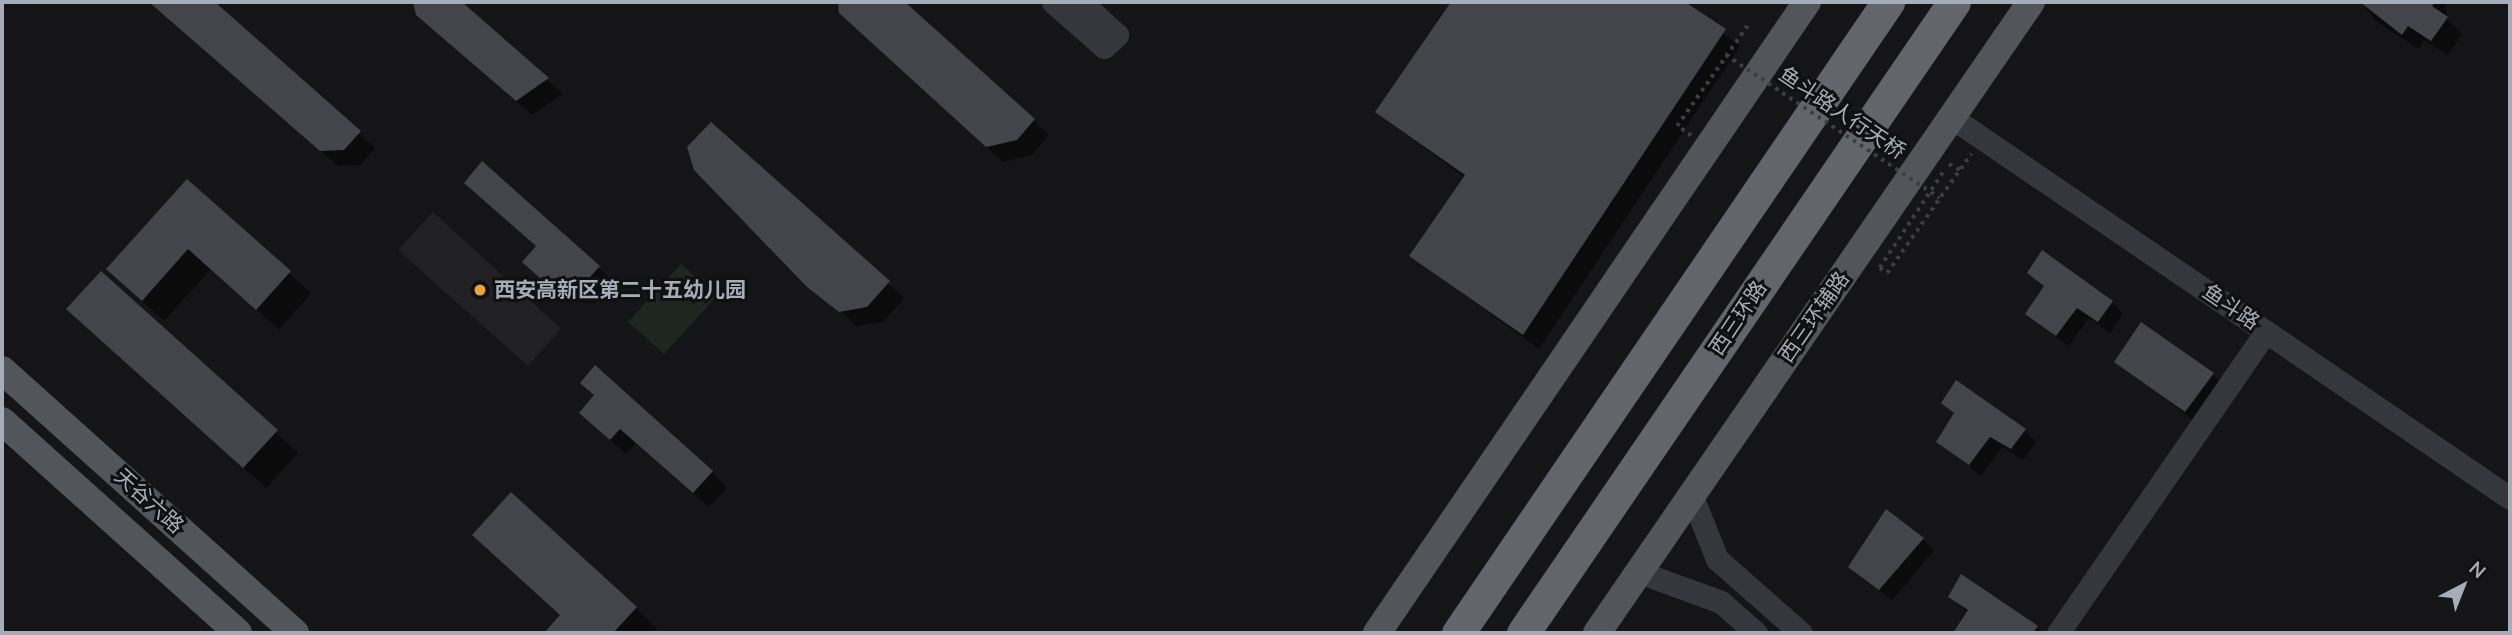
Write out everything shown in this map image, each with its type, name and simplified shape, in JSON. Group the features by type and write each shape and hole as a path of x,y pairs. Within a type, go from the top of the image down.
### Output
{"highway":[{"path":"1458,633 1888,2"},
{"name":"西三环路","path":"1523,633 1954,2"}],"main road":[{"path":"1377,633 1807,2"},
{"name":"西三环辅路","path":"1597,633 2031,2"},
{"name":"天谷六路","path":"2,370 295,633"},
{"name":"天谷六路","path":"2,421 238,633"}],"street":[{"path":"1053,2 1110,41 1081,2"},
{"name":"鱼斗路","path":"1951,117 2510,498"},
{"path":"2059,633 2266,332"},
{"path":"1691,494 1717,559 1801,633"},
{"path":"1639,572 1721,602 1756,633"}],"path":[{"path":"1677,126 1750,22"},
{"name":"鱼斗路人行天桥","path":"1726,55 1940,198"},
{"path":"1950,162 1960,170 1940,198 1887,273 1880,268 1950,162"}],"shaded area":[{"name":"西安高新区第二十五幼儿园","path":"433,212 561,329 528,366 398,250"},
{"path":"681,264 717,296 664,354 628,322"}],"building":[{"path":"149,2 215,2 361,131 344,150 320,151"},
{"path":"413,2 462,2 549,78 516,101 416,15"},
{"path":"838,2 905,2 1035,119 1017,140 986,147 839,13"},
{"path":"1451,2 1685,2 1726,29 1523,335 1409,256 1465,175 1375,112"},
{"path":"2360,2 2435,2 2432,6 2448,17 2431,41 2408,26 2402,35"},
{"path":"711,122 890,281 867,307 839,312 807,287 694,170 687,147"},
{"path":"482,161 600,266 579,289 550,287 522,262 536,246 464,183"},
{"path":"187,179 291,271 256,310 188,249 142,301 106,269"},
{"path":"2042,250 2113,301 2098,322 2077,308 2056,336 2025,314 2044,286 2027,273"},
{"path":"101,271 278,430 243,468 66,309"},
{"path":"2141,322 2214,373 2185,412 2114,362"},
{"path":"595,365 713,471 693,493 620,429 610,440 579,413 594,395 580,383"},
{"path":"1956,380 2026,429 2011,449 1990,437 1969,465 1936,442 1954,413 1941,403"},
{"path":"511,492 637,607 613,633 544,633 560,615 472,535"},
{"path":"1886,509 1924,538 1879,590 1848,567"},
{"path":"1961,574 2038,626 2033,633 1953,633 1968,610 1948,597"}],"place":[{"name":"西安高新区第二十五幼儿园","path":"480,290"}]}
